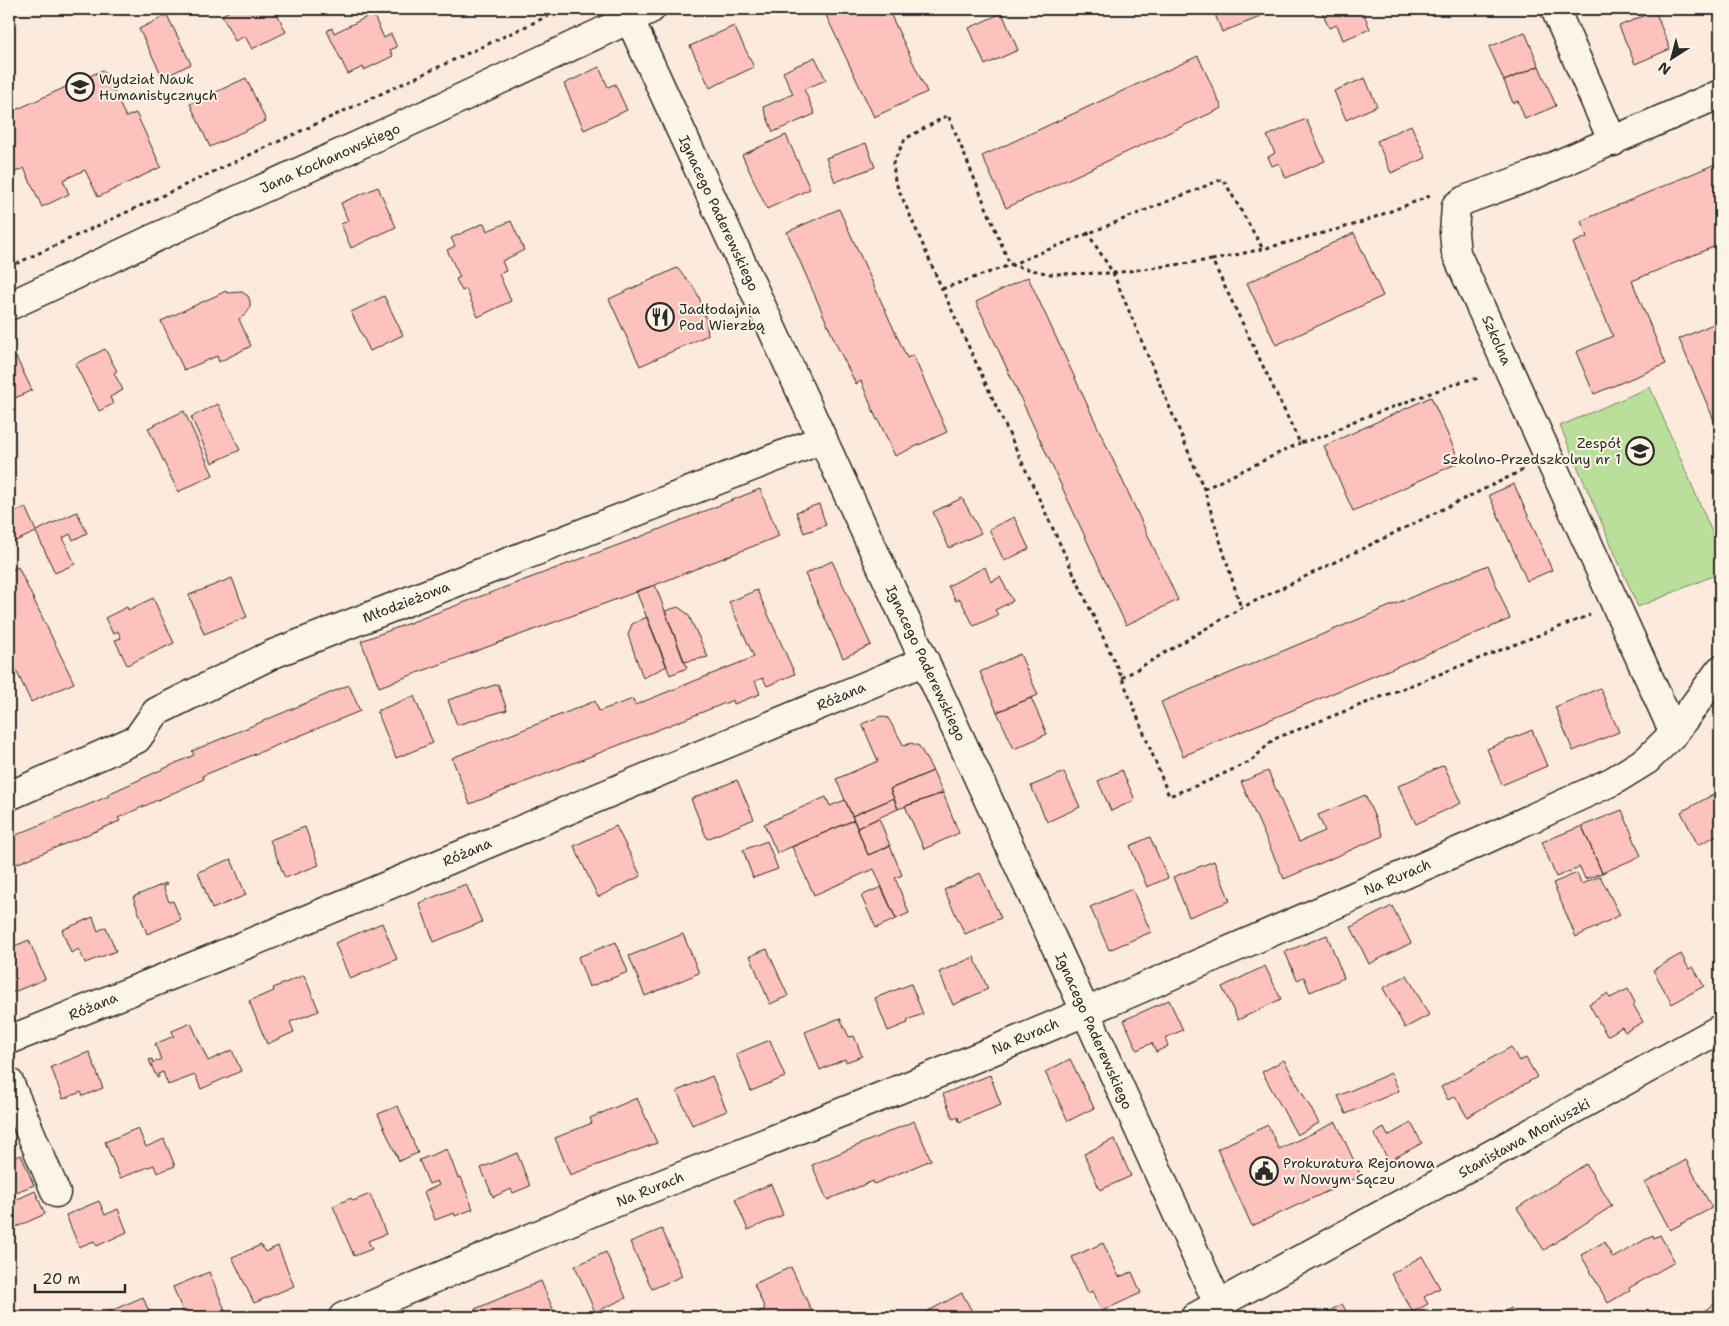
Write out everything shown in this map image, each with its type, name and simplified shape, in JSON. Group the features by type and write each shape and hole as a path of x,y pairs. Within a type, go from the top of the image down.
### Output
{"street":[{"path":"1555,9 1613,142"},
{"name":"Jana Kochanowskiego","path":"9,306 429,113 635,12"},
{"name":"Ignacego Paderewskiego","path":"635,12 823,439 1085,1011 1212,1313"},
{"name":"Szkolna","path":"1674,733 1456,253 1454,233 1456,206 1465,200 1531,176 1613,142 1720,94"},
{"name":"Młodzieżowa","path":"9,796 137,739 156,712 273,654 823,439"},
{"name":"Różana","path":"9,1040 232,950 925,661"},
{"name":"Na Rurach","path":"343,1317 597,1210 926,1079 1122,997 1482,841 1613,781 1647,760 1674,733 1720,670"},
{"name":"Stanisława Moniuszki","path":"1212,1313 1720,1030"},
{"path":"9,1082 56,1193"}],"path":[{"path":"9,267 564,9"},
{"path":"1010,265 948,115 905,139 893,163 895,181 942,289 1122,678 1169,796 1206,782 1251,761 1274,739 1616,605"},
{"path":"942,289 1010,265 1087,232 1223,179 1263,249"},
{"path":"1010,265 1050,274 1113,273 1212,260 1263,249 1357,224 1431,195"},
{"path":"1087,232 1113,273 1204,488 1241,608"},
{"path":"1212,260 1300,443"},
{"path":"1204,488 1300,443 1330,434 1349,423 1463,380 1512,373"},
{"path":"1122,678 1241,608 1548,457"}],"green space":[{"path":"1650,387 1720,551 1720,573 1638,607 1560,426"}],"building":[{"path":"233,9 275,9 286,32 252,49 245,36 235,41 222,15"},
{"path":"823,9 888,9 927,92 874,117"},
{"path":"1213,9 1256,9 1260,17 1222,32"},
{"path":"1321,9 1362,9 1370,29 1343,40 1337,25 1329,28"},
{"path":"1655,11 1670,49 1635,64 1619,26"},
{"path":"1002,13 1018,50 985,65 969,28"},
{"path":"373,14 384,38 391,34 397,47 390,50 393,56 364,70 363,67 348,74 327,31 332,28 334,33"},
{"path":"167,15 191,64 163,78 139,29"},
{"path":"734,26 754,67 710,88 690,46"},
{"path":"1525,32 1539,66 1504,81 1489,47"},
{"path":"1198,56 1222,108 1006,208 982,156"},
{"path":"815,57 826,80 804,89 815,114 773,132 763,107 793,94 783,72"},
{"path":"1539,66 1556,106 1525,119 1518,101 1513,103 1504,81"},
{"path":"599,67 608,87 615,84 627,110 584,130 564,84"},
{"path":"103,70 126,117 136,113 161,167 98,197 85,170 63,180 69,194 42,207 24,168 9,175 9,113"},
{"path":"246,78 266,121 210,147 190,104"},
{"path":"1365,78 1377,106 1346,120 1334,91"},
{"path":"1306,119 1325,161 1286,178 1279,163 1272,166 1268,157 1275,153 1267,136"},
{"path":"1411,125 1426,158 1391,173 1377,141"},
{"path":"786,135 810,189 767,209 742,155"},
{"path":"866,143 875,167 835,182 826,158"},
{"path":"1720,162 1720,244 1632,281 1666,364 1594,394 1576,352 1613,336 1573,243 1587,237 1581,221"},
{"path":"378,187 396,227 351,248 341,224 348,221 341,203"},
{"path":"839,209 907,358 913,355 947,432 895,456 877,420 861,381 856,384 837,346 787,232"},
{"path":"511,221 524,250 502,261 506,271 499,274 511,301 478,317 466,289 462,291 456,279 460,277 447,250 455,246 451,238 484,223 487,231"},
{"path":"1354,233 1383,296 1276,345 1247,283"},
{"path":"677,268 693,286 699,297 706,319 708,335 640,366 609,299"},
{"path":"1028,277 1178,600 1126,625 976,302"},
{"path":"226,291 227,293 242,292 248,296 250,307 246,314 239,319 251,346 219,362 217,356 184,370 161,321"},
{"path":"384,296 403,335 370,351 351,312"},
{"path":"1720,321 1720,434 1679,339"},
{"path":"105,349 117,371 114,373 123,390 110,397 113,404 99,411 75,364"},
{"path":"16,357 32,390 9,401 9,361"},
{"path":"1431,397 1460,462 1353,511 1324,446"},
{"path":"218,404 240,450 212,463 191,417"},
{"path":"184,411 213,475 178,492 148,428"},
{"path":"1514,484 1552,570 1527,581 1489,495"},
{"path":"760,489 779,536 655,585 379,687 361,641 645,535"},
{"path":"962,498 981,533 949,548 933,512"},
{"path":"819,504 826,525 804,533 796,512"},
{"path":"25,507 36,531 77,512 87,533 73,540 70,534 63,538 75,564 55,573 36,532 9,544 9,515"},
{"path":"1014,517 1029,549 1004,561 989,529"},
{"path":"832,561 871,645 843,658 805,574"},
{"path":"1488,565 1510,619 1183,756 1161,702"},
{"path":"18,567 74,683 31,702 9,655 9,571"},
{"path":"985,567 991,582 1000,577 1013,601 995,610 998,615 974,626 960,599 956,601 948,586"},
{"path":"232,578 247,617 204,634 189,595"},
{"path":"655,585 687,668 670,675 636,591"},
{"path":"757,590 795,674 767,686 763,678 755,681 760,694 734,704 733,700 470,804 452,758 595,701 599,711 633,699 635,705 754,657 729,602"},
{"path":"153,598 174,643 127,665 115,640 121,638 118,631 113,634 105,618 127,607 128,610"},
{"path":"678,607 688,614 708,657 684,662 665,611"},
{"path":"647,617 667,666 643,678 628,635 632,624"},
{"path":"1020,654 1038,695 997,712 980,672"},
{"path":"498,684 507,710 457,725 448,700"},
{"path":"349,685 360,711 202,776 204,779 118,818 120,821 9,867 9,838 109,796 108,794 194,755 192,751"},
{"path":"1600,688 1619,732 1573,751 1555,707"},
{"path":"414,696 433,743 396,758 377,711"},
{"path":"1031,698 1047,734 1014,749 997,712"},
{"path":"881,716 888,718 904,746 911,743 919,746 933,771 890,789 894,798 852,816 836,779 878,761 862,724"},
{"path":"1532,730 1547,766 1502,785 1487,749"},
{"path":"1444,765 1461,803 1416,824 1398,786"},
{"path":"1122,770 1135,800 1111,811 1098,781"},
{"path":"933,771 943,793 898,809 890,789"},
{"path":"1268,771 1299,842 1325,831 1318,815 1365,795 1383,836 1284,879 1241,782"},
{"path":"1064,772 1080,807 1047,822 1031,786"},
{"path":"737,780 754,819 707,839 691,799"},
{"path":"943,793 959,833 924,849 905,806"},
{"path":"1716,793 1720,803 1720,834 1698,845 1681,812"},
{"path":"826,797 830,806 845,800 854,820 777,853 764,824"},
{"path":"894,798 898,809 857,828 852,816"},
{"path":"1622,810 1641,856 1602,873 1582,826"},
{"path":"879,818 890,846 868,855 857,828"},
{"path":"854,820 868,855 890,846 902,875 895,878 909,913 896,919 874,869 814,895 792,847"},
{"path":"616,826 641,876 598,897 574,846"},
{"path":"1582,826 1602,873 1585,879 1580,867 1556,877 1542,842"},
{"path":"305,827 319,865 285,878 270,840"},
{"path":"1150,837 1168,878 1147,887 1130,846"},
{"path":"767,841 778,869 753,878 743,850"},
{"path":"231,859 246,895 212,909 198,872"},
{"path":"1214,861 1230,901 1189,917 1173,877"},
{"path":"980,873 1001,918 965,934 944,890"},
{"path":"1577,873 1581,884 1600,876 1620,915 1576,937 1553,883"},
{"path":"166,883 167,885 163,886 169,902 173,901 181,920 147,934 133,897"},
{"path":"466,884 482,922 434,942 419,903"},
{"path":"881,887 896,919 876,928 861,896"},
{"path":"1132,889 1151,932 1109,950 1090,907"},
{"path":"1392,906 1411,943 1369,964 1351,927"},
{"path":"93,917 98,931 106,927 116,951 85,963 79,949 71,953 62,930"},
{"path":"382,923 397,959 350,979 335,943"},
{"path":"683,934 699,973 645,996 629,956"},
{"path":"1327,935 1344,978 1310,992 1304,977 1297,980 1285,952"},
{"path":"9,939 12,947 29,940 45,979 9,994"},
{"path":"616,942 628,972 589,987 578,957"},
{"path":"767,949 788,996 770,1004 750,956"},
{"path":"1681,954 1689,969 1693,967 1704,986 1672,1004 1653,970"},
{"path":"974,957 988,989 953,1005 939,972"},
{"path":"1265,966 1281,999 1238,1020 1222,987"},
{"path":"304,975 319,1011 290,1022 294,1032 267,1044 249,1001 274,991 273,988"},
{"path":"1407,975 1429,1015 1405,1028 1383,988"},
{"path":"911,984 923,1014 907,1020 908,1023 888,1031 875,998"},
{"path":"1628,989 1635,1003 1633,1004 1643,1022 1625,1032 1622,1027 1607,1036 1589,1004 1607,994 1610,998"},
{"path":"1169,1000 1183,1030 1165,1038 1168,1046 1156,1052 1152,1043 1137,1050 1124,1020"},
{"path":"840,1018 849,1037 854,1036 862,1056 846,1062 845,1059 820,1070 805,1032"},
{"path":"191,1023 208,1061 232,1050 241,1071 201,1089 195,1075 168,1085 163,1072 158,1074 159,1077 157,1078 149,1060 152,1059 153,1063 161,1059 155,1044 174,1036 172,1031"},
{"path":"770,1040 785,1077 751,1091 736,1054"},
{"path":"1511,1047 1519,1061 1526,1058 1537,1077 1467,1117 1455,1096 1448,1100 1441,1087"},
{"path":"89,1052 103,1088 83,1096 81,1092 63,1099 51,1067"},
{"path":"1070,1059 1094,1108 1068,1121 1045,1072"},
{"path":"1284,1060 1319,1123 1297,1135 1262,1072"},
{"path":"1391,1073 1399,1091 1346,1114 1338,1096"},
{"path":"990,1075 1001,1105 959,1122 958,1117 953,1119 943,1094"},
{"path":"712,1076 727,1111 692,1125 677,1091"},
{"path":"637,1098 657,1143 570,1175 555,1138 592,1123 590,1118"},
{"path":"398,1106 418,1153 399,1161 378,1114"},
{"path":"914,1121 931,1160 874,1184 873,1181 827,1200 812,1165"},
{"path":"1336,1122 1361,1176 1252,1226 1217,1149 1268,1125 1279,1149"},
{"path":"1411,1123 1422,1143 1389,1161 1374,1134 1384,1128 1388,1136"},
{"path":"138,1128 146,1147 164,1139 175,1166 157,1173 154,1165 120,1178 105,1142"},
{"path":"1114,1139 1131,1176 1100,1190 1084,1154"},
{"path":"447,1149 458,1178 461,1177 473,1209 455,1216 454,1213 435,1220 424,1192 439,1185 437,1181 429,1184 419,1160"},
{"path":"517,1153 530,1186 513,1193 511,1189 493,1197 481,1168"},
{"path":"21,1155 34,1185 9,1195 9,1160"},
{"path":"1686,1160 1712,1208 1670,1230 1645,1183"},
{"path":"1586,1164 1612,1206 1544,1250 1517,1208"},
{"path":"771,1184 783,1215 748,1230 735,1199"},
{"path":"35,1191 45,1214 12,1229 9,1222 9,1203"},
{"path":"370,1194 386,1234 368,1241 372,1249 354,1256 333,1206 351,1198 353,1201"},
{"path":"99,1201 105,1215 118,1209 127,1232 97,1246 94,1241 79,1247 66,1215"},
{"path":"662,1229 682,1276 652,1289 630,1242"},
{"path":"1653,1235 1654,1238 1660,1235 1675,1262 1629,1288 1630,1290 1608,1303 1581,1255 1604,1242 1613,1258"},
{"path":"1103,1243 1119,1277 1132,1272 1141,1293 1102,1311 1093,1291 1088,1293 1072,1257"},
{"path":"261,1245 265,1252 278,1246 294,1286 254,1303 232,1257"},
{"path":"606,1252 626,1298 595,1312 575,1266"},
{"path":"1422,1256 1440,1288 1424,1297 1428,1304 1413,1312 1391,1274"},
{"path":"791,1267 814,1316 748,1317 765,1309 754,1284"},
{"path":"209,1272 225,1310 208,1317 206,1317 205,1313 196,1317 185,1317 173,1287"},
{"path":"541,1281 555,1314 547,1317 478,1317 475,1309"},
{"path":"962,1293 975,1317 917,1317"},
{"path":"143,1297 151,1317 108,1317 106,1313"},
{"path":"1720,1300 1720,1317 1695,1317"},
{"path":"1342,1304 1350,1317 1319,1317"},
{"path":"1511,1308 1517,1317 1496,1317"}],"place":[{"name":"Wydział Nauk Humanistycznych","path":"80,87"},
{"name":"Jadłodajnia Pod Wierzbą","path":"660,317"},
{"name":"Zespół Szkolno-Przedszkolny nr 1","path":"1640,451"},
{"name":"Prokuratura Rejonowa w Nowym Sączu","path":"1264,1171"}]}
